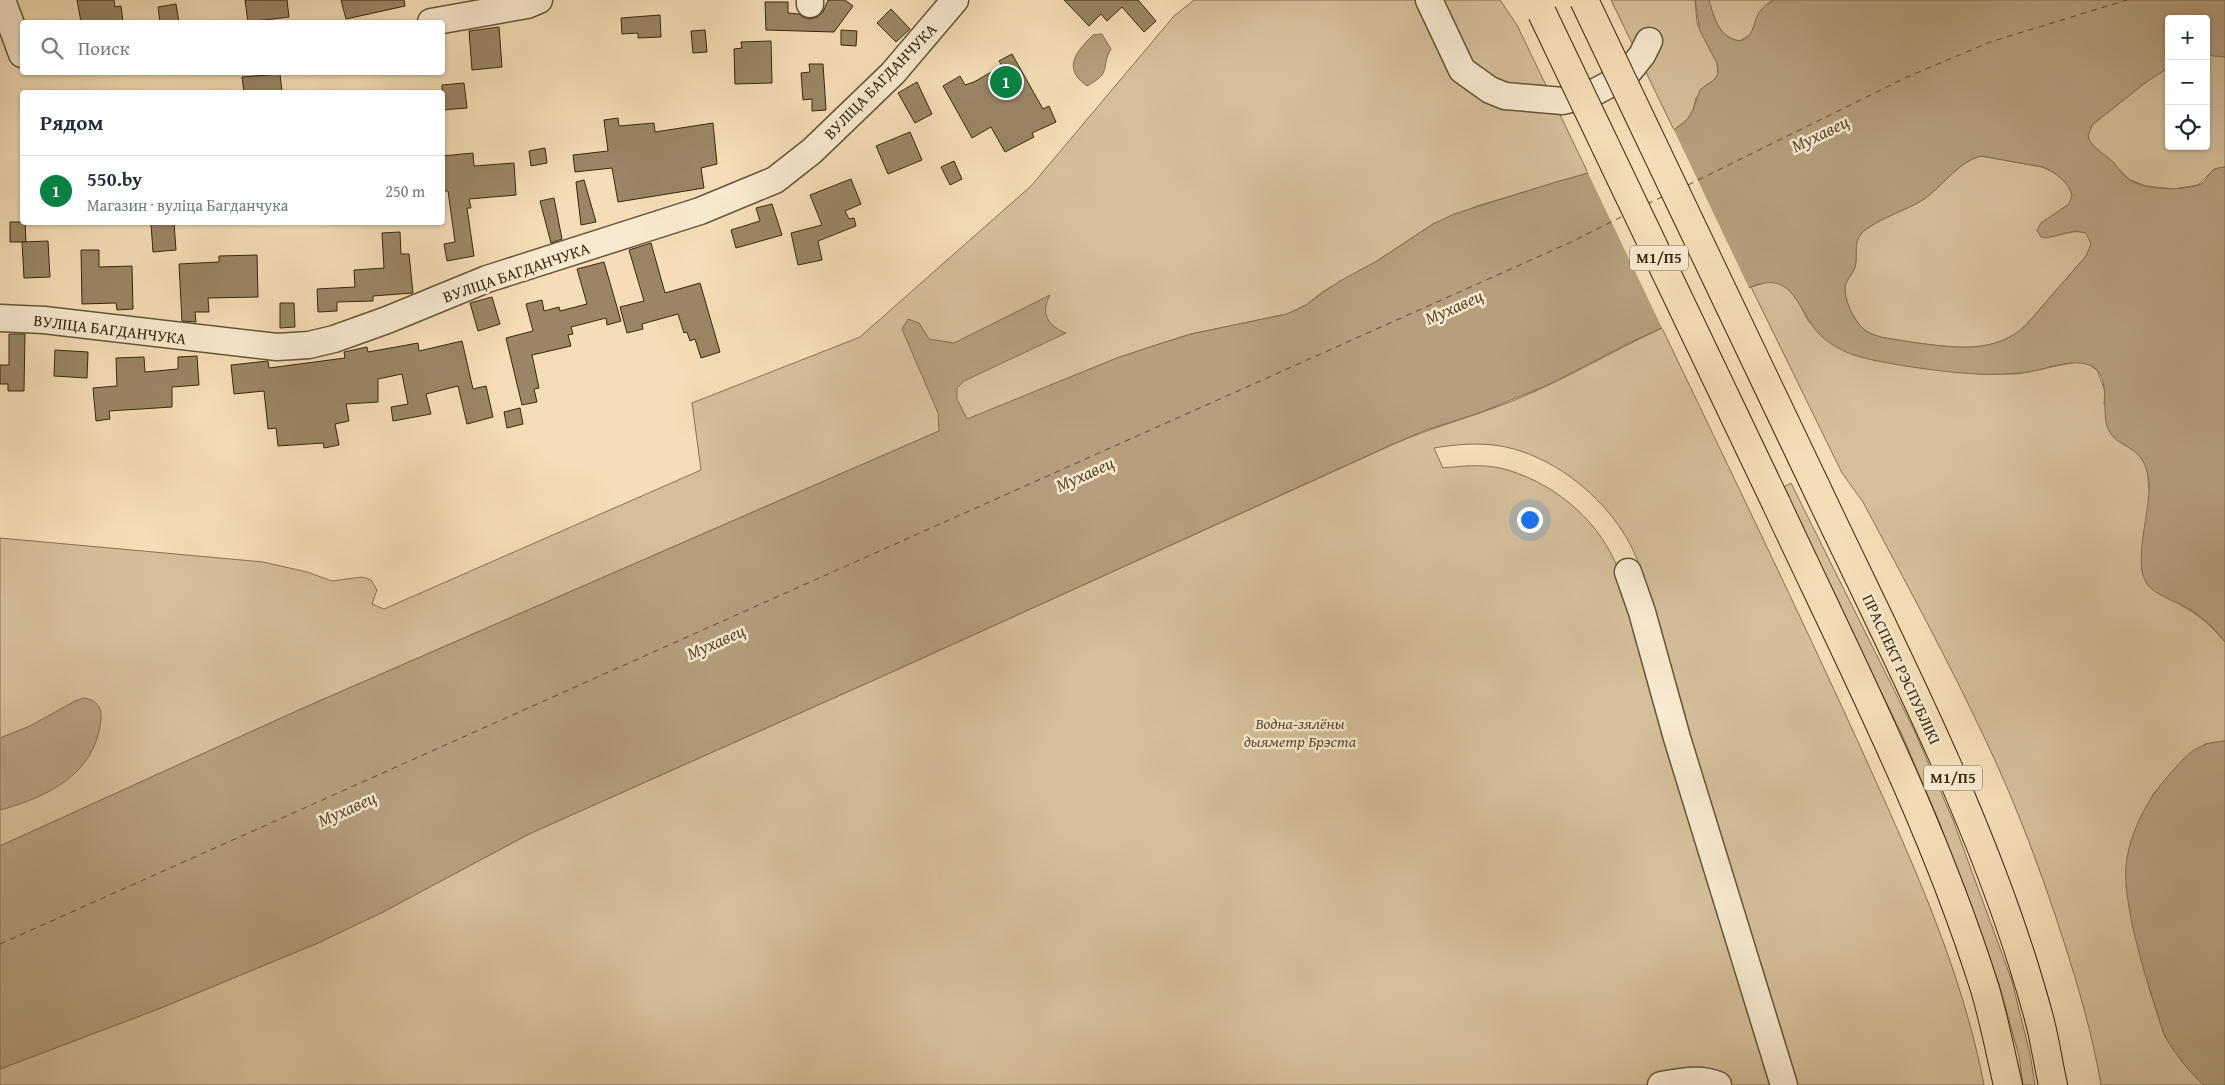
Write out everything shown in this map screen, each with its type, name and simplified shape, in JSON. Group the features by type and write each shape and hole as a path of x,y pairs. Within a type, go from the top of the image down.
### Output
{"highway":[{"name":"ПРАСПЕКТ РЭСПУБЛІКІ","path":"1584,0 1944,758 1979,840 2014,935 2040,1019 2053,1085"},
{"name":"М1/П5","path":"1539,6 1776,503 1899,768 1946,875 1984,987 2008,1085"}],"street":[{"path":"2,0 20,49"},
{"path":"442,20 527,5 539,0"},
{"name":"ВУЛІЦА БАГДАНЧУКА","path":"0,318 44,320 277,347 309,345 334,339 387,320 496,276 700,212 775,180 812,151 893,73 955,0"},
{"path":"1430,0 1462,70 1490,90 1505,96 1563,101 1591,94 1612,83 1630,70 1642,55 1649,41"},
{"path":"1628,572 1642,612 1677,738 1784,1085"},
{"path":"1661,1085 1689,1081 1702,1081 1718,1085"}],"green space":[{"path":"1194,0 1500,0 1517,25 1588,173 1477,206 1433,224 1377,261 1322,292 1306,305 1287,314 1191,334 1117,358 939,431 301,709 0,846 0,538 263,562 307,572 332,581 362,577 371,580 377,590 372,604 384,609 701,470 692,403 860,337 1031,186 1174,16"},
{"path":"1611,0 1695,0 1697,23 1717,63 1718,73 1716,79 1705,86 1696,98 1693,110 1687,120 1674,130"},
{"path":"1709,0 1774,0 1761,10 1751,34 1740,41 1727,36 1722,31 1715,20"},
{"path":"2210,55 2225,57 2225,167 2214,169 2198,185 2174,189 2146,186 2130,180 2089,141 2088,136 2092,125 2165,70 2165,150 2210,150"},
{"path":"1981,156 2042,167 2060,178 2067,185 2072,195 2069,204 2041,223 2051,237 2075,232 2088,234 2091,238 2091,245 2086,256 2026,325 2013,335 2000,341 1971,347 1940,346 1876,336 1866,331 1852,313 1845,291 1846,284 1855,267 1856,246 1861,234 1872,225 1929,196 1957,169 1972,159"},
{"path":"1767,282 1778,283 1787,288 1796,298 1809,322 1835,346 1854,355 1921,368 1978,374 2018,374 2076,362 2088,364 2097,370 2105,391 2104,404 2147,467 2150,498 2142,557 2156,592 2194,613 2218,633 2225,642 2225,741 2205,744 2153,794 2134,834 2126,887 2149,988 2165,1037 2186,1066 2204,1085 2101,1085 2090,1031 2070,960 2019,815 1972,711 1863,502 1842,473 1751,287"},
{"name":"Водна-зялёны дыяметр Брэста","path":"1662,328 1815,648 1917,876 1934,917 1963,1000 1984,1085 1794,1085 1700,779 1646,585 1632,548 1609,512 1570,476 1539,458 1523,452 1497,445 1479,444 1434,448 1443,468 1479,466 1500,468 1536,481 1553,491 1584,516 1607,547 1616,564 1629,600 1775,1085 0,1085 0,1069 161,1008 318,943 383,912 529,834 1394,444 1534,392"},
{"path":"1791,483 1914,730 1953,820 2012,981 2030,1054 2035,1085 2023,1085 2019,1056 1999,984 1940,824 1903,737 1782,488"}],"water":[{"name":"Мухавец","path":"1695,0 1709,0 1715,20 1722,31 1727,36 1740,41 1747,38 1751,33 1760,11 1765,5 1774,0 2225,0 2225,57 2210,55 2210,15 2165,15 2165,70 2092,125 2088,136 2092,144 2111,160 2125,176 2145,186 2173,189 2191,187 2202,183 2214,170 2225,167 2225,642 2199,616 2161,595 2147,584 2141,563 2149,495 2147,470 2137,453 2111,434 2105,418 2103,381 2100,374 2094,368 2086,364 2069,363 2027,372 1974,374 1899,365 1865,358 1845,351 1827,341 1819,334 1793,295 1786,288 1777,283 1765,283 1751,287 1629,343 1548,385 1479,413 1426,430 1393,444 883,676 529,834 383,912 318,943 161,1008 0,1069 0,846 301,709 939,431 938,413 902,329 908,319 919,323 929,339 954,343 1050,295 1046,314 1054,327 1066,333 964,381 957,388 957,399 967,419 1117,358 1153,346 1191,334 1287,314 1306,305 1338,282 1377,261 1433,224 1454,214 1556,182 1632,161 1687,120 1693,110 1700,90 1715,79 1718,73 1717,63 1700,31","holes":["1981,156 2043,167 2067,185 2072,195 2069,204 2041,223 2037,230 2041,237 2046,238 2075,231 2086,233 2091,244 2086,256 2026,325 2013,335 2000,341 1986,345 1956,347 1882,337 1871,334 1858,323 1849,307 1845,287 1855,267 1857,242 1861,234 1866,230 1929,196 1957,169 1972,159"]},
{"path":"1102,34 1111,49 1103,73 1087,86 1075,73 1074,60 1077,53 1093,35"},
{"path":"84,698 92,700 97,704 101,719 97,738 90,755 80,769 52,790 18,805 0,810 0,738 30,726"},
{"path":"2225,741 2225,1085 2204,1085 2178,1057 2162,1028 2135,938 2128,899 2126,866 2135,829 2147,805 2161,784 2181,761 2193,751 2207,744"}],"pier":[{"path":"1673,128 1750,290 1663,330 1587,171 1631,159"}],"building":[{"path":"77,0 114,0 115,7 121,6 123,20 81,20"},
{"path":"245,0 287,0 289,17 248,20"},
{"path":"341,0 404,0 405,6 346,19"},
{"path":"828,0 845,0 853,6 834,32 766,30 765,2 788,2 788,13 799,14 810,19 817,17 823,12"},
{"path":"1064,0 1138,0 1156,21 1144,32 1122,7 1107,21 1101,14 1089,26"},
{"path":"176,4 179,20 160,20 158,7"},
{"path":"891,9 910,29 896,42 877,23"},
{"path":"660,15 661,37 638,38 638,33 622,34 621,18"},
{"path":"499,27 502,67 472,70 469,31"},
{"path":"705,30 707,52 693,53 691,31"},
{"path":"841,30 857,31 856,46 841,45"},
{"path":"771,41 772,83 735,84 734,49 742,48 741,42"},
{"path":"1012,54 1043,109 1049,106 1056,122 1032,133 1034,137 1005,152 991,127 972,138 943,86 960,76 965,85 974,82 1002,66 999,61"},
{"path":"809,64 823,64 826,110 812,111 812,99 803,100 801,73 810,72"},
{"path":"280,75 282,90 244,90 242,77"},
{"path":"917,82 932,114 915,123 898,93"},
{"path":"464,83 467,108 445,110 445,90 442,90 442,85"},
{"path":"618,118 619,126 654,123 655,132 713,123 717,164 701,168 704,188 618,202 612,168 575,172 573,155 608,151 604,120"},
{"path":"910,132 922,160 888,174 876,146"},
{"path":"545,148 547,163 531,166 529,151"},
{"path":"473,153 474,166 514,163 516,195 469,199 471,208 467,208 474,256 447,261 444,244 455,242 448,191 445,191 445,156"},
{"path":"954,161 962,179 950,185 941,167"},
{"path":"851,179 861,204 845,211 849,219 854,218 856,226 818,241 822,260 798,265 791,233 822,225 810,195"},
{"path":"584,180 596,222 581,225 576,182"},
{"path":"554,198 562,239 551,243 540,201"},
{"path":"772,204 782,235 736,248 731,230 760,221 756,208"},
{"path":"10,222 20,222 20,225 25,225 26,242 10,242"},
{"path":"151,225 174,225 176,250 153,252"},
{"path":"400,232 401,254 409,254 413,293 373,296 373,301 337,302 337,311 318,312 317,289 355,287 354,270 384,268 382,233"},
{"path":"48,241 50,277 24,278 22,242"},
{"path":"651,243 665,293 700,283 720,352 701,358 695,339 690,341 687,332 684,333 678,314 642,324 643,329 627,333 620,307 644,301 629,250"},
{"path":"81,250 99,250 99,267 132,266 133,309 117,310 116,303 82,304"},
{"path":"257,255 258,297 208,298 209,312 195,312 196,322 182,321 179,264 219,262 219,256"},
{"path":"604,262 621,321 607,325 606,318 571,327 573,334 568,335 571,346 532,355 539,388 534,389 537,402 522,405 506,338 533,331 526,304 542,300 544,311 559,307 560,311 587,304 577,269"},
{"path":"492,297 500,324 478,331 470,303"},
{"path":"280,303 294,303 295,327 280,328"},
{"path":"9,334 25,334 24,391 8,391 8,384 0,384 0,365 9,365"},
{"path":"462,341 473,389 486,386 493,417 467,424 458,386 426,394 431,414 393,421 391,407 408,404 402,374 378,379 378,402 346,404 349,421 335,424 339,445 324,448 323,443 278,446 276,428 268,429 264,391 234,394 231,365 268,361 269,368 345,358 344,352 367,347 368,352 418,343 419,351"},
{"path":"55,350 88,352 87,378 54,376"},
{"path":"197,356 199,385 172,387 172,407 109,411 110,419 96,421 93,388 117,386 116,358 144,357 145,372 178,369 178,357"},
{"path":"520,408 523,424 507,428 504,412"}],"ferry route":[{"path":"1688,185 1907,77 1990,42 2127,0"},
{"path":"1647,204 1664,196"},
{"path":"0,944 1569,243 1623,216"}],"place":[{"name":"550.by","path":"1006,82"}]}
